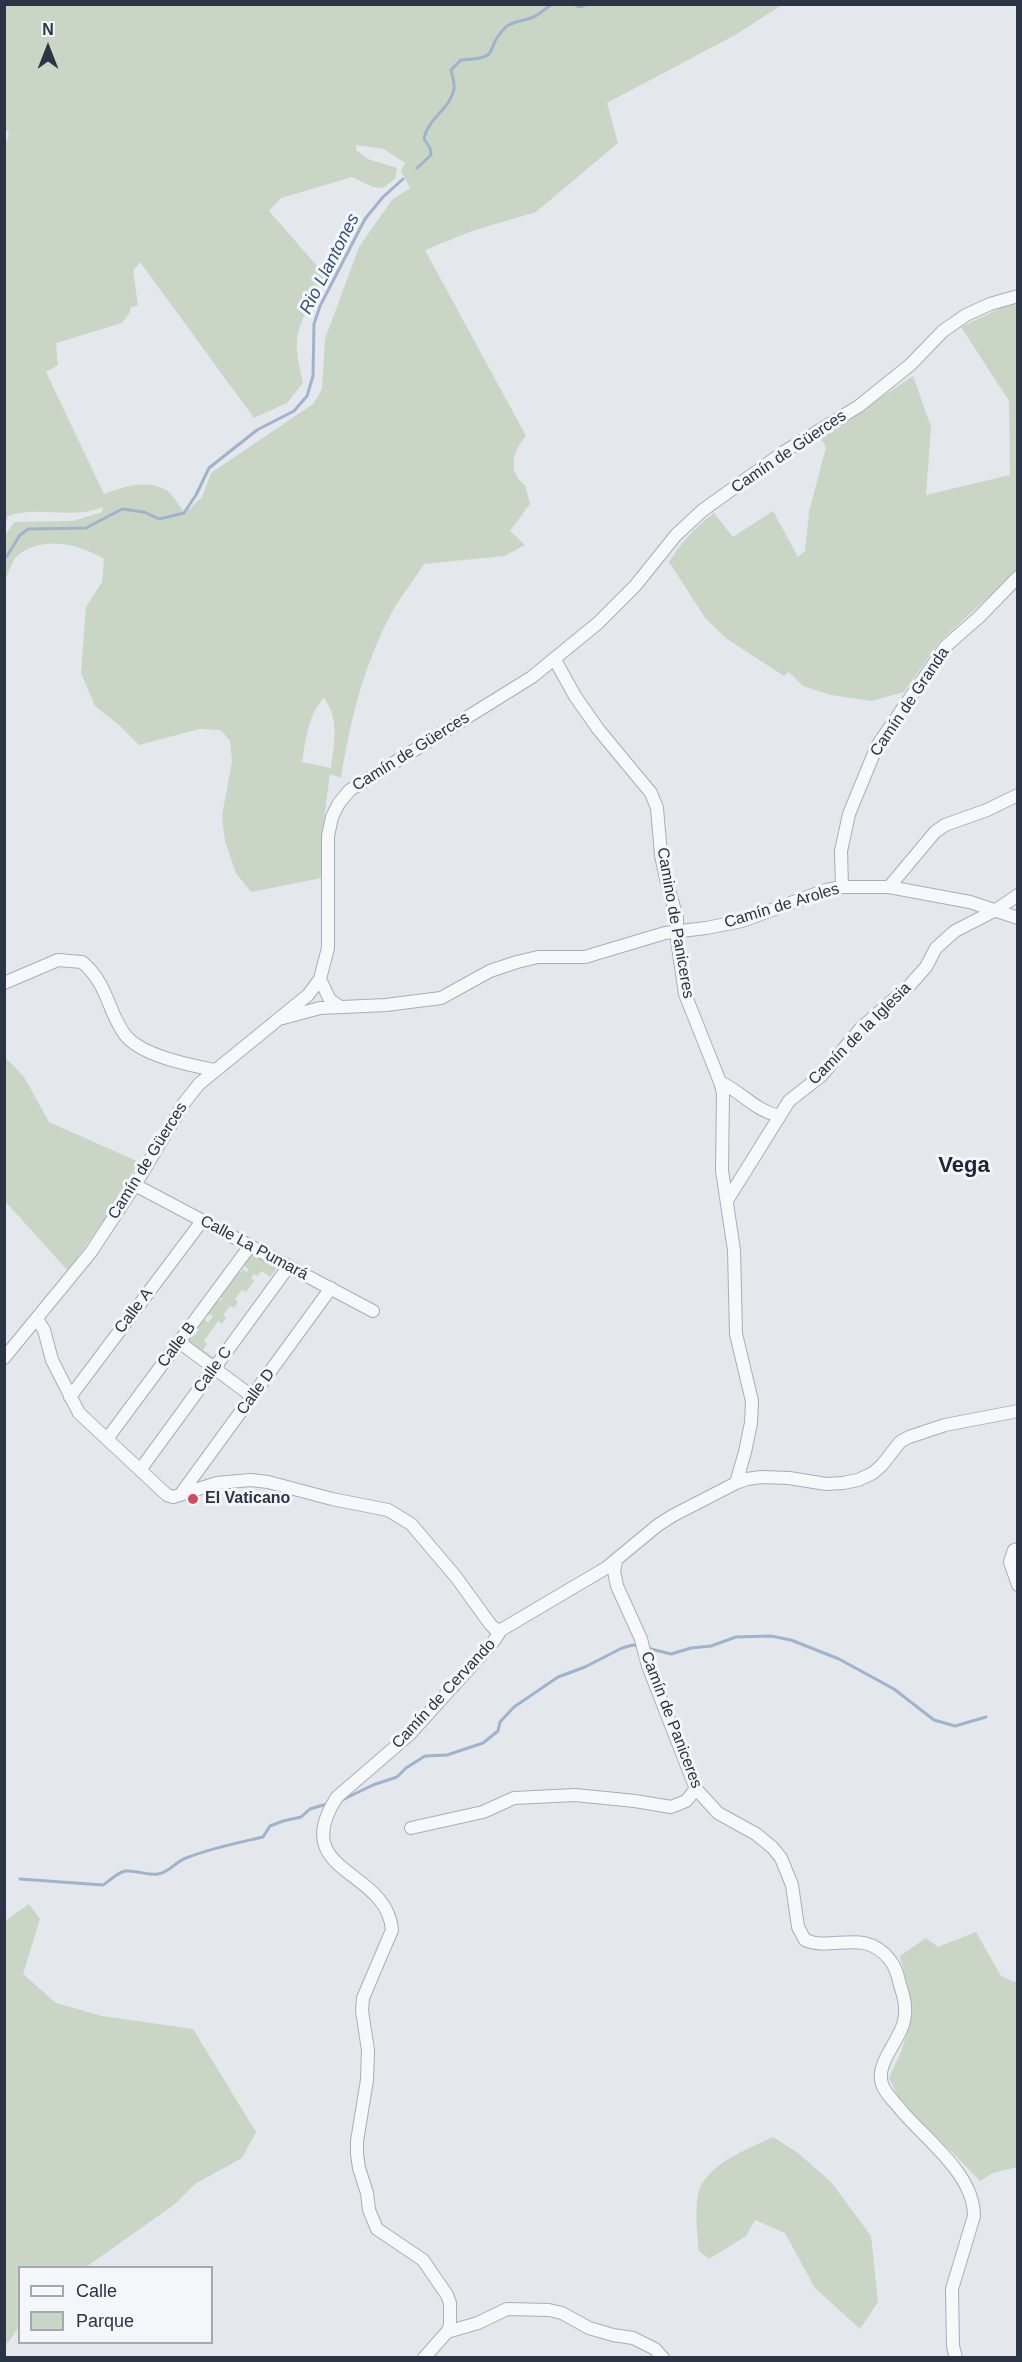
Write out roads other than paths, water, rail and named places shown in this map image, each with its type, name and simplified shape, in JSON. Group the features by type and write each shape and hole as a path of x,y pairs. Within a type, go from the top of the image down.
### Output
{"street":[{"name":"Camín de Güerces","path":"4,1358 91,1252 135,1185 184,1103 214,1070 282,1018 308,995 320,979 328,948 328,836 332,817 339,802 350,790 532,677 555,660 620,601 676,535 703,510 784,452 859,406 910,365 943,331 966,315 990,304 1017,296"},
{"name":"Camín de Granda","path":"842,887 842,851 849,814 878,747 946,646 979,617 1017,577"},
{"name":"Camino de Paniceres","path":"555,660 575,696 598,729 651,793 657,808 661,855 677,918 685,994 723,1093 722,1171 734,1250 736,1334 752,1401 749,1432 736,1483"},
{"path":"889,887 934,832 945,825 987,810 1017,795"},
{"name":"Camín de Aroles","path":"282,1018 293,1017 320,1008 387,1005 441,998 490,971 517,962 538,957 585,957 678,931 742,921 842,887 889,887 970,902 1017,918"},
{"name":"Camín de la Iglesia","path":"728,1199 779,1116 798,1092 822,1075 861,1028 909,986 926,967 936,948 955,931 996,910 1017,895"},
{"path":"4,983 58,960 82,962 97,976 126,1037 147,1051 214,1070"},
{"path":"320,979 330,1000 339,1006"},
{"path":"720,1082 763,1112 779,1116"},
{"name":"Calle La Pumará","path":"135,1185 373,1311"},
{"name":"Calle A","path":"70,1397 199,1225"},
{"name":"Calle B","path":"107,1439 247,1250"},
{"name":"Calle C","path":"140,1470 286,1270"},
{"name":"Calle D","path":"180,1495 331,1288"},
{"path":"37,1318 44,1330 52,1360 79,1413 167,1495 173,1497 217,1483 251,1480 388,1510 411,1524 456,1577 490,1624 495,1629 501,1630"},
{"path":"179,1342 253,1397"},
{"path":"616,1561 658,1525 736,1483 761,1477 843,1484 873,1473 900,1442 909,1437 945,1425 1017,1411"},
{"path":"1017,1549 1014,1550 1010,1562 1017,1585"},
{"name":"Camín de Cervando","path":"447,2332 451,2318 447,2295 423,2260 377,2229 369,2210 367,2193 358,2168 357,2140 368,2070 368,2050 362,2011 363,1998 392,1930 388,1912 381,1899 340,1867 327,1851 322,1839 322,1829 329,1809 337,1797 409,1735 493,1642 501,1630 616,1561"},
{"name":"Camín de Paniceres","path":"616,1561 614,1571 617,1586 641,1639 644,1655 696,1789 718,1813 756,1834 781,1858 792,1885 798,1927 805,1940 820,1944 844,1941 866,1944 878,1949 896,1968 905,2013 900,2033 881,2070 882,2086 920,2132 963,2177 974,2206 974,2216 952,2289 953,2346 956,2358"},
{"path":"411,1828 483,1812 514,1798 575,1795 671,1807 686,1801 696,1789"},
{"path":"424,2358 447,2332 478,2323 507,2309 549,2310 562,2313 596,2330 633,2338 655,2349 663,2358"}],"waterway":[{"name":"Rio Llantones","path":"417,168 431,155 430,148 424,139 426,132 452,96 454,82 451,70 461,60 475,59 488,54 506,27 533,17 553,4"},
{"name":"Rio Llantones","path":"574,4 579,7 589,4"},
{"name":"Rio Llantones","path":"4,556 7,556 20,535 28,529 86,528 122,509 144,512 159,519 184,513 209,468 257,430 294,411 307,396 313,376 314,324 320,306 365,219 383,197 403,179"},
{"path":"647,1648 671,1654 691,1648 711,1646 736,1637 771,1636 791,1640 839,1659 894,1689 934,1720 955,1726 986,1717"},
{"path":"342,1800 373,1785 397,1777 406,1768 425,1756 447,1755 483,1743 498,1731 500,1722 514,1707 558,1677 585,1667 622,1648 638,1646"},
{"path":"20,1879 103,1885 126,1871 158,1874 195,1854 263,1837 270,1826 301,1817 310,1809 330,1803"}],"place":[{"name":"El Vaticano","path":"193,1499"}],"district":[{"name":"Vega","path":"964,1166"}]}
